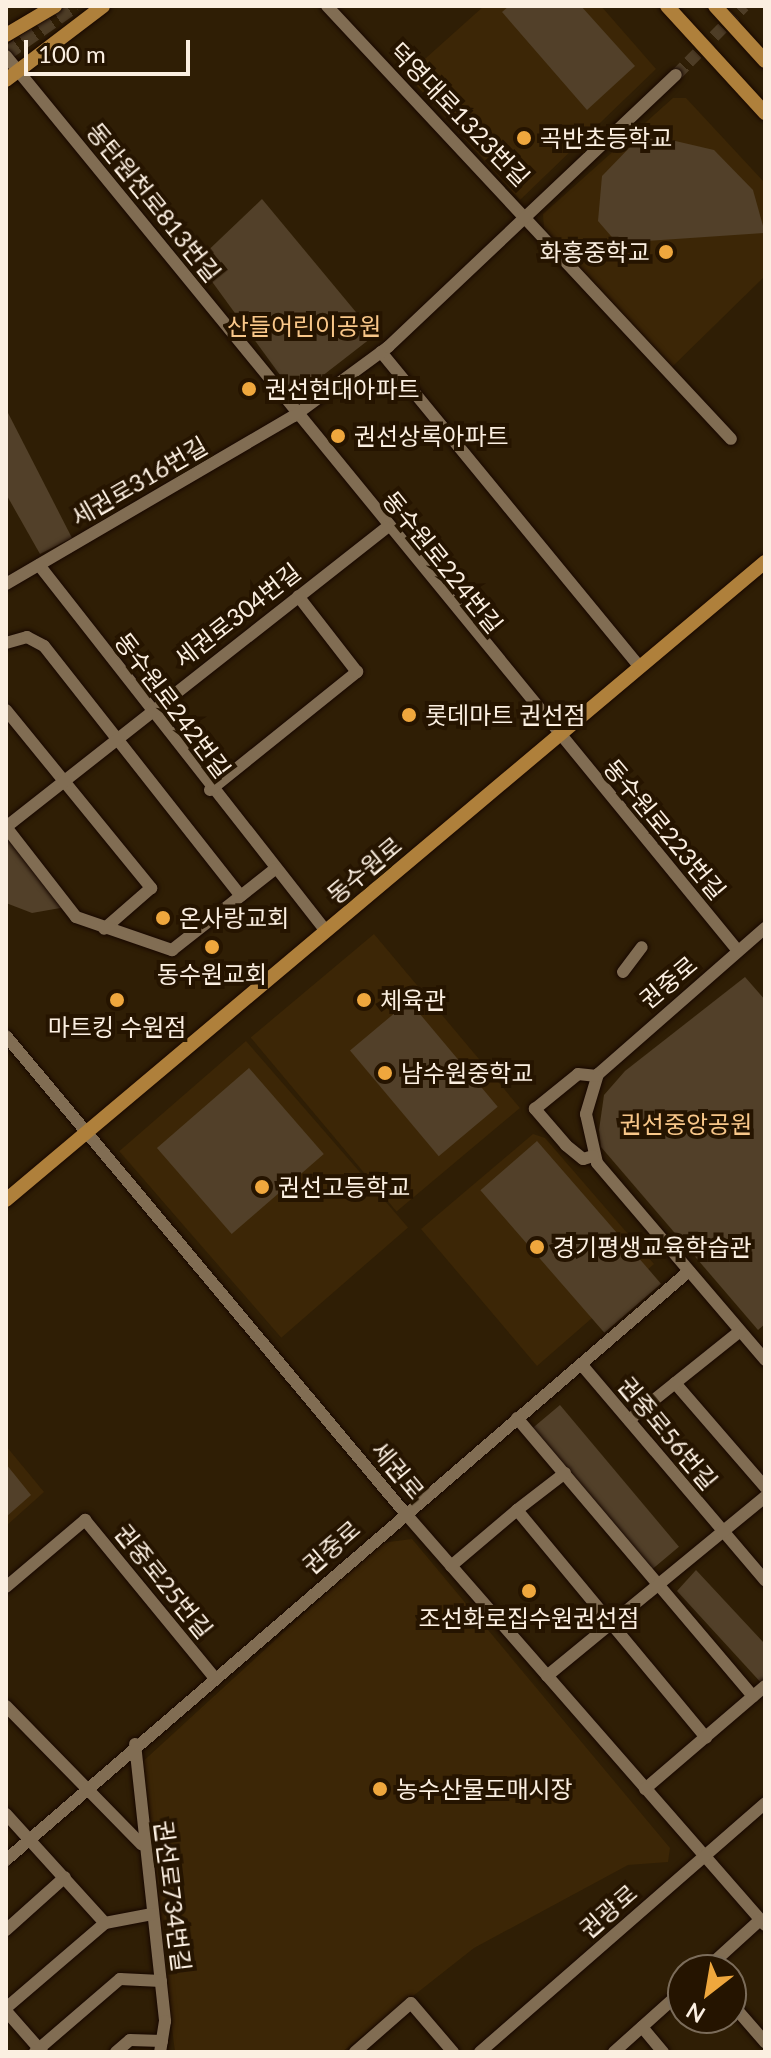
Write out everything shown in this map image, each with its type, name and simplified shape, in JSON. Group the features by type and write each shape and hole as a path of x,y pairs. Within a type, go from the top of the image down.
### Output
{"main road":[{"path":"6,35 55,6"},
{"path":"6,80 103,6"},
{"path":"667,6 765,113"},
{"path":"715,6 765,61"},
{"name":"동수원로","path":"6,1200 765,562"}],"street":[{"name":"덕영대로1323번길","path":"327,6 731,439"},
{"name":"동탄원천로813번길","path":"6,56 294,416"},
{"name":"덕영대로1323번길","path":"294,416 381,352 676,75"},
{"path":"381,352 640,667"},
{"name":"동수원로224번길","path":"294,416 557,735"},
{"name":"세권로316번길","path":"6,584 294,416"},
{"name":"세권로304번길","path":"104,929 76,917 6,827 115,738 386,528"},
{"name":"동수원로242번길","path":"39,565 210,790 326,931"},
{"path":"210,790 357,672 298,596"},
{"path":"6,643 27,637 44,646 241,896"},
{"path":"6,710 151,888 104,929"},
{"name":"동수원로223번길","path":"557,735 738,951"},
{"path":"104,929 172,950 275,869"},
{"name":"권중로","path":"597,1076 765,928"},
{"path":"623,972 642,947"},
{"name":"세권로","path":"6,1036 405,1513 764,1923"},
{"path":"593,1156 583,1159 566,1145 535,1109 578,1074 597,1076 586,1114 593,1156 765,1360"},
{"name":"권중로","path":"6,1860 88,1793 135,1744 689,1271"},
{"path":"629,1420 740,1331"},
{"name":"권중로56번길","path":"581,1364 765,1580"},
{"path":"675,1383 765,1487"},
{"path":"517,1418 753,1696"},
{"path":"451,1566 565,1473"},
{"path":"547,1676 656,1580 765,1497"},
{"path":"517,1510 706,1738"},
{"name":"권중로25번길","path":"6,1587 85,1520 214,1677"},
{"path":"645,1789 765,1686"},
{"path":"6,1706 142,1845"},
{"name":"권선로734번길","path":"135,1744 142,1845 161,1981 161,2046"},
{"name":"권광로","path":"480,2052 765,1803"},
{"path":"6,1814 105,1923"},
{"path":"6,1930 65,1877"},
{"path":"152,1914 105,1923 6,2009 38,2051 120,1979 161,1981"},
{"path":"727,1954 764,1923"},
{"path":"355,2052 411,2003 453,2052"},
{"path":"614,2052 667,2004"},
{"path":"747,2021 765,2042"},
{"path":"642,2027 663,2052"},
{"path":"116,2052 130,2040 161,2046"}],"shaded area":[{"name":"곡반초등학교","path":"484,6 601,6 656,69 520,200 407,75"},
{"name":"화홍중학교","path":"673,98 686,98 765,183 765,276 672,367 544,229 543,214"},
{"name":"남수원중학교","path":"374,934 520,1108 397,1211 251,1037"},
{"name":"권선고등학교","path":"246,1041 408,1227 281,1338 119,1151"},
{"name":"경기평생교육학습관","path":"533,1134 545,1138 654,1264 537,1366 421,1229"},
{"path":"6,1446 44,1492 6,1526"},
{"name":"농수산물도매시장","path":"412,1539 670,1848 668,1862 628,1865 474,1948 342,2052 175,2052 139,1765 381,1543"}],"green space":[{"path":"509,6 581,6 635,66 587,110 502,12"},
{"path":"654,136 714,150 753,190 765,233 617,243 598,221 602,176 633,144"},
{"name":"산들어린이공원","path":"262,199 375,335 308,387 288,386 197,261"},
{"path":"6,409 72,538 40,554 6,494"},
{"path":"6,832 66,907 32,913 6,903"},
{"name":"권선중앙공원","path":"745,977 765,1000 765,1324 758,1330 601,1147 599,1130 604,1095 625,1071"},
{"path":"409,1001 498,1107 439,1156 350,1050"},
{"path":"249,1068 324,1154 232,1234 157,1148"},
{"path":"537,1141 661,1284 604,1333 480,1190"},
{"path":"560,1405 679,1547 650,1571 531,1429"},
{"path":"6,1464 31,1495 6,1517"},
{"path":"696,1570 765,1644 765,1687 677,1591"}],"tunnel":[{"path":"6,54 75,6"},
{"path":"676,75 744,6"}],"place":[{"name":"곡반초등학교","path":"524,138"},
{"name":"화홍중학교","path":"666,252"},
{"name":"권선현대아파트","path":"249,389"},
{"name":"권선상록아파트","path":"338,436"},
{"name":"롯데마트 권선점","path":"409,715"},
{"name":"온사랑교회","path":"163,918"},
{"name":"동수원교회","path":"212,947"},
{"name":"마트킹 수원점","path":"117,1000"},
{"name":"체육관","path":"364,1000"},
{"name":"남수원중학교","path":"385,1073"},
{"name":"권선고등학교","path":"262,1187"},
{"name":"경기평생교육학습관","path":"537,1247"},
{"name":"조선화로집수원권선점","path":"529,1591"},
{"name":"농수산물도매시장","path":"380,1789"}]}
